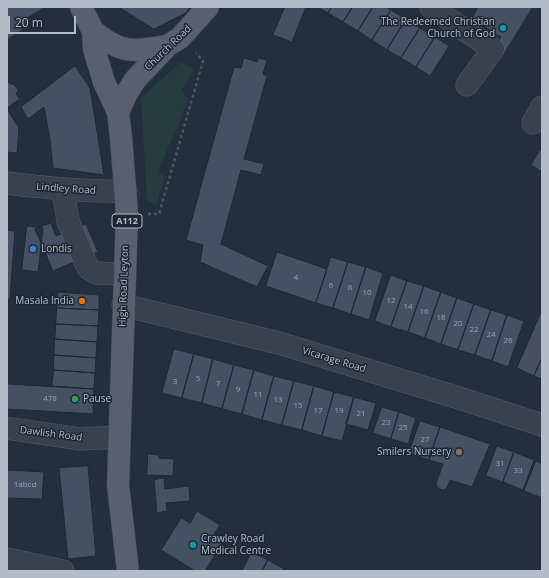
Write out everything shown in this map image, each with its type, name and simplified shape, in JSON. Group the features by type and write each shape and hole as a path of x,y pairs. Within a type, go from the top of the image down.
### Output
{"main road":[{"name":"High Road Leyton","path":"81,7 93,31 94,49 104,82 118,112 122,136 127,214 118,485 128,571"},
{"name":"Church Road","path":"118,112 135,80 208,7"},
{"name":"A112","path":"93,31 108,42 123,49 144,50 173,42"}],"street":[{"path":"431,7 492,49 467,85"},
{"name":"Lindley Road","path":"7,183 63,190 97,192 126,191"},
{"path":"63,190 68,221 88,268 96,273 124,274"},
{"name":"Vicarage Road","path":"123,305 279,343 542,425"},
{"name":"Dawlish Road","path":"7,428 81,439 119,437"},
{"path":"7,559 63,571"}],"path":[{"path":"127,214 159,214 204,61 173,42"}],"green space":[{"path":"181,62 194,69 182,90 188,100 158,172 164,176 156,206 147,200 141,98"}],"building":[{"path":"7,7 45,7 27,18 31,24 7,40"},
{"path":"119,7 190,7 186,13 154,29"},
{"path":"285,7 306,7 292,42 273,35"},
{"path":"318,7 332,7 328,13"},
{"path":"332,7 353,7 343,22 328,13"},
{"path":"353,7 373,7 358,31 343,22"},
{"path":"373,7 386,7 391,10 372,40 358,31"},
{"name":"The Redeemed Christian Church of God","path":"478,7 533,7 502,57 492,51 501,37 472,19"},
{"path":"391,10 406,19 387,50 372,40"},
{"path":"406,19 420,28 401,58 387,50"},
{"path":"420,28 435,37 416,67 401,58"},
{"path":"435,37 449,46 430,76 416,67"},
{"path":"244,58 257,62 258,58 267,60 263,74 267,76 244,159 264,164 261,175 241,170 221,244 268,266 257,287 200,262 203,245 186,240 234,67 241,68"},
{"path":"75,66 90,88 104,175 53,168 50,139 44,107 28,119 21,107"},
{"path":"7,80 10,84 14,84 18,90 16,94 20,99 7,108"},
{"path":"7,109 19,128 17,153 7,152"},
{"path":"542,147 542,172 531,165"},
{"path":"51,223 56,236 86,224 98,252 53,271 35,229"},
{"name":"Londis","path":"27,226 43,228 38,272 22,270"},
{"path":"7,230 15,231 10,299 7,299"},
{"path":"277,252 327,269 316,303 266,286"},
{"path":"331,257 348,262 333,308 316,303"},
{"path":"348,262 366,267 351,314 333,308"},
{"path":"366,267 383,273 369,320 351,314"},
{"path":"391,275 407,281 391,327 375,321"},
{"path":"407,281 424,286 408,332 391,327"},
{"path":"424,286 441,292 425,338 408,332"},
{"path":"58,292 99,295 99,310 57,308"},
{"path":"441,292 457,298 441,344 425,338"},
{"path":"457,298 474,304 458,350 441,344"},
{"path":"474,304 491,310 475,355 458,350"},
{"path":"57,308 99,310 98,326 56,324"},
{"path":"491,310 507,315 492,361 475,355"},
{"path":"542,310 542,358 534,376 517,368"},
{"path":"507,315 524,321 508,367 492,361"},
{"path":"56,324 98,326 97,342 55,339"},
{"path":"55,339 97,342 96,358 54,355"},
{"path":"174,349 194,354 182,398 162,393"},
{"path":"194,354 213,359 202,403 182,398"},
{"path":"54,355 96,358 95,373 54,370"},
{"path":"542,358 542,379 534,376"},
{"path":"213,359 234,365 222,409 202,403"},
{"path":"234,365 254,370 242,414 222,409"},
{"path":"54,370 95,373 94,389 52,386"},
{"path":"254,370 274,376 262,420 242,414"},
{"path":"274,376 294,381 282,425 262,420"},
{"path":"294,381 314,386 302,430 282,425"},
{"path":"7,384 94,389 93,414 7,409"},
{"path":"314,386 334,392 322,436 302,430"},
{"path":"334,392 354,397 342,441 322,436"},
{"path":"354,397 376,403 368,430 346,424"},
{"path":"382,407 399,412 391,439 373,433"},
{"path":"399,412 416,418 408,444 391,439"},
{"path":"420,421 440,427 429,460 409,453"},
{"name":"Smilers Nursery","path":"440,427 490,444 472,487 450,480 447,488 443,490 438,488 436,484 443,464 429,460"},
{"path":"497,446 514,452 503,482 486,476"},
{"path":"514,452 534,460 523,490 503,482"},
{"path":"148,454 159,455 159,458 174,459 173,476 147,475"},
{"path":"536,461 542,464 542,498 524,491"},
{"path":"88,466 96,556 68,559 59,468"},
{"path":"7,470 44,472 42,499 7,498"},
{"path":"164,478 165,489 189,486 190,501 166,503 167,511 157,513 154,480"},
{"name":"Crawley Road Medical Centre","path":"197,511 220,525 214,534 224,540 205,571 195,571 161,550 181,518 190,523"},
{"path":"252,552 268,560 262,571 242,571"},
{"path":"268,560 284,569 283,571 262,571"}],"place":[{"name":"The Redeemed Christian Church of God","path":"503,28"},
{"name":"Londis","path":"33,249"},
{"name":"Masala India","path":"82,301"},
{"name":"Pause","path":"75,399"},
{"name":"Smilers Nursery","path":"459,452"},
{"name":"Crawley Road Medical Centre","path":"193,545"}]}
